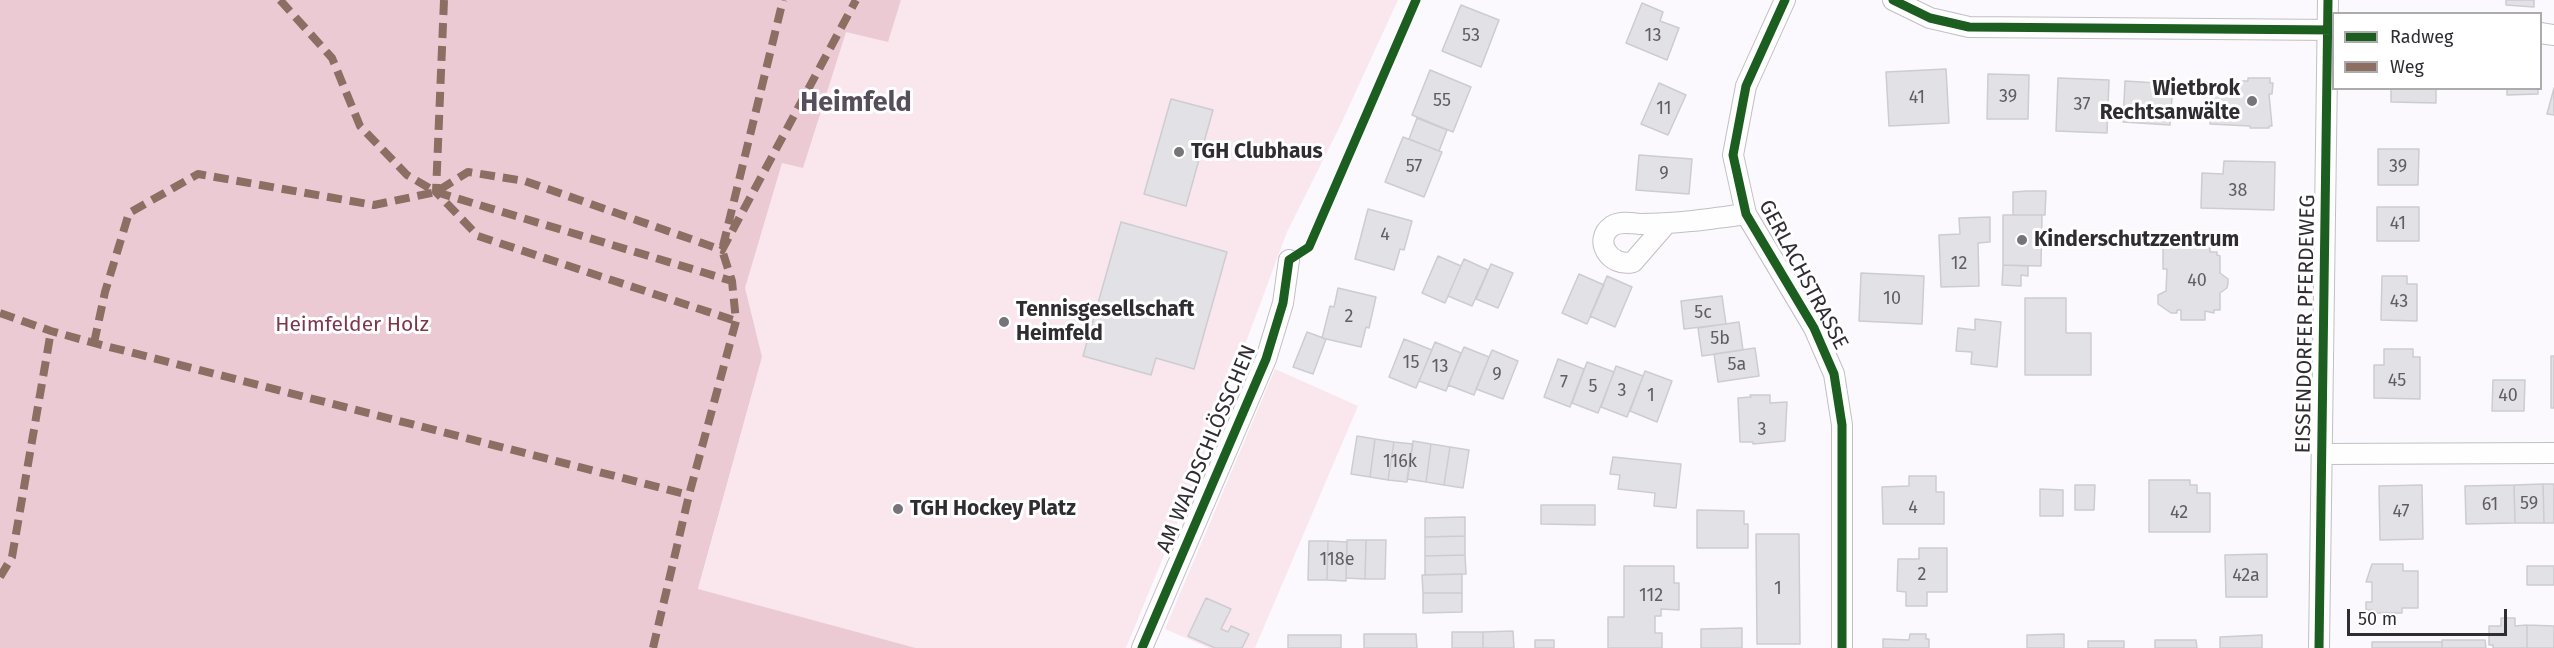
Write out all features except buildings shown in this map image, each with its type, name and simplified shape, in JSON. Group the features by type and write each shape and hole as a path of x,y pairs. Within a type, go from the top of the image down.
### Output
{"street":[{"name":"GERLACHSTRASSE","path":"1785,0 1746,86 1733,156 1746,214 1814,328 1834,374 1842,425 1842,648"},
{"path":"1893,0 1930,18 1969,27 2330,30"},
{"name":"EISSENDORFER PFERDEWEG","path":"2319,648 2330,30 2328,0"},
{"path":"1666,224 1746,214"},
{"name":"AM WALDSCHLÖSSCHEN","path":"1142,648 1266,359 1283,303 1289,260"},
{"path":"2322,454 2554,453"}],"shaded area":[{"name":"Tennisgesellschaft Heimfeld","path":"0,0 856,0 887,42 901,0 1398,0 1340,126 1287,232 1192,487 1126,648 916,648 698,590 762,357"},
{"path":"1275,369 1358,406 1255,648 1209,648 1165,629"}],"green space":[{"name":"Heimfelder Holz","path":"0,0 901,0 888,42 846,32 803,168 782,163 745,288 762,357 698,589 916,648 0,648"}],"marked path":[{"path":"280,0 332,58 360,126 407,175 436,192 732,281"},
{"path":"444,0 436,192 478,236 736,321"},
{"path":"653,648 689,495 736,321 732,281 722,250 783,0"},
{"path":"94,343 105,292 129,213 198,174 374,205 436,192 468,172 525,181 722,250 856,0"},
{"path":"0,313 94,343 689,495"},
{"path":"0,577 12,557 51,331"}],"cycle path":[{"path":"1142,648 1266,359 1283,303 1289,260 1309,247 1416,0"},
{"path":"1785,0 1746,86 1733,155 1746,214 1814,328 1834,374 1842,425 1842,648"},
{"path":"1893,0 1930,18 1969,27 2332,30"},
{"path":"2319,648 2328,0"}],"place":[{"name":"Wietbrok Rechtsanwälte","path":"2252,101"},
{"name":"TGH Clubhaus","path":"1179,152"},
{"name":"Kinderschutzzentrum","path":"2022,240"},
{"name":"Tennisgesellschaft Heimfeld","path":"1004,322"},
{"name":"TGH Hockey Platz","path":"898,509"}],"district":[{"name":"Heimfeld","path":"856,103"}]}
